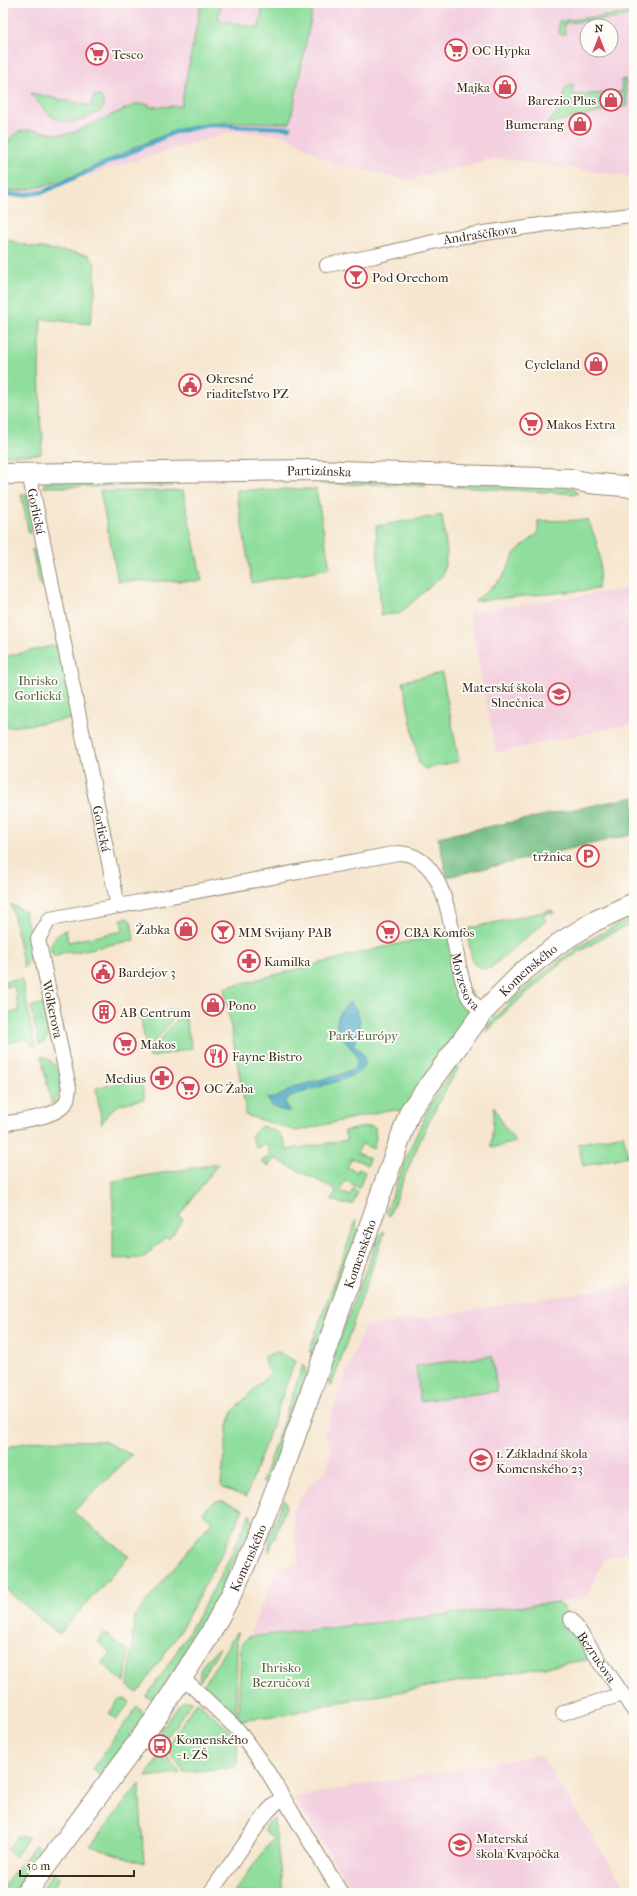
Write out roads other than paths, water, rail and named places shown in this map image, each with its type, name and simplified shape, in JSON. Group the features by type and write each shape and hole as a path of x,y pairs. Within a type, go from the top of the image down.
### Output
{"street":[{"name":"Andraščíkova","path":"327,265 375,256 450,238 547,224 632,215 634,213"},
{"name":"Partizánska","path":"3,474 342,470 570,478 589,483 634,487"},
{"name":"Gorlická","path":"29,473 118,906"},
{"name":"Moyzesova","path":"118,906 398,853 408,853 420,859 431,870 445,898 461,976 469,999 483,1012"},
{"name":"Komenského","path":"26,1893 143,1736 182,1679 209,1636 234,1589 268,1511 410,1111 483,1012 524,971 558,944 595,921 634,903"},
{"name":"Wolkerova","path":"3,1124 52,1113 61,1108 67,1102 69,1088 38,939 50,919 118,906"},
{"name":"Bezručova","path":"571,1620 634,1711"},
{"path":"182,1679 238,1730 266,1768 282,1797 341,1893"},
{"name":"Bezručova","path":"563,1713 622,1694"},
{"path":"210,1893 268,1811 282,1797"}],"water":[{"path":"350,1002 359,1017 359,1033 353,1044 362,1053 365,1060 363,1066 358,1072 342,1080 289,1097 285,1102 290,1111 279,1110 273,1107 267,1098 275,1098 295,1087 339,1075 354,1067 357,1063 353,1050 338,1030 337,1022 340,1012"}],"waterway":[{"path":"3,195 22,195 43,192 175,132 209,125 290,128"}],"place":[{"name":"OC Hypka","path":"456,50"},
{"name":"Tesco","path":"97,54"},
{"name":"Majka","path":"505,87"},
{"name":"Barezio Plus","path":"611,100"},
{"name":"Bumerang","path":"580,124"},
{"name":"Pod Orechom","path":"356,277"},
{"name":"Cycleland","path":"596,364"},
{"name":"Okresné riaditeľstvo PZ","path":"190,385"},
{"name":"Makos Extra","path":"531,424"},
{"name":"Materská škola Slnečnica","path":"559,694"},
{"name":"tržnica","path":"588,856"},
{"name":"Žabka","path":"186,929"},
{"name":"MM Svijany PAB","path":"223,932"},
{"name":"CBA Komfos","path":"388,932"},
{"name":"Kamilka","path":"249,961"},
{"name":"Bardejov 3","path":"103,972"},
{"name":"Pono","path":"213,1005"},
{"name":"AB Centrum","path":"104,1012"},
{"name":"Makos","path":"125,1044"},
{"name":"Fayne Bistro","path":"216,1056"},
{"name":"Medius","path":"162,1078"},
{"name":"OC Žaba","path":"188,1088"},
{"name":"1. Základná škola Komenského 23","path":"481,1460"},
{"name":"Komenského - 1. ZŠ","path":"160,1746"},
{"name":"Materská škola Kvapôčka","path":"460,1845"}],"park label":[{"name":"Ihrisko Gorlická","path":"38,688"},
{"name":"Park Európy","path":"363,1035"},
{"name":"Ihrisko Bezručová","path":"281,1674"}]}
